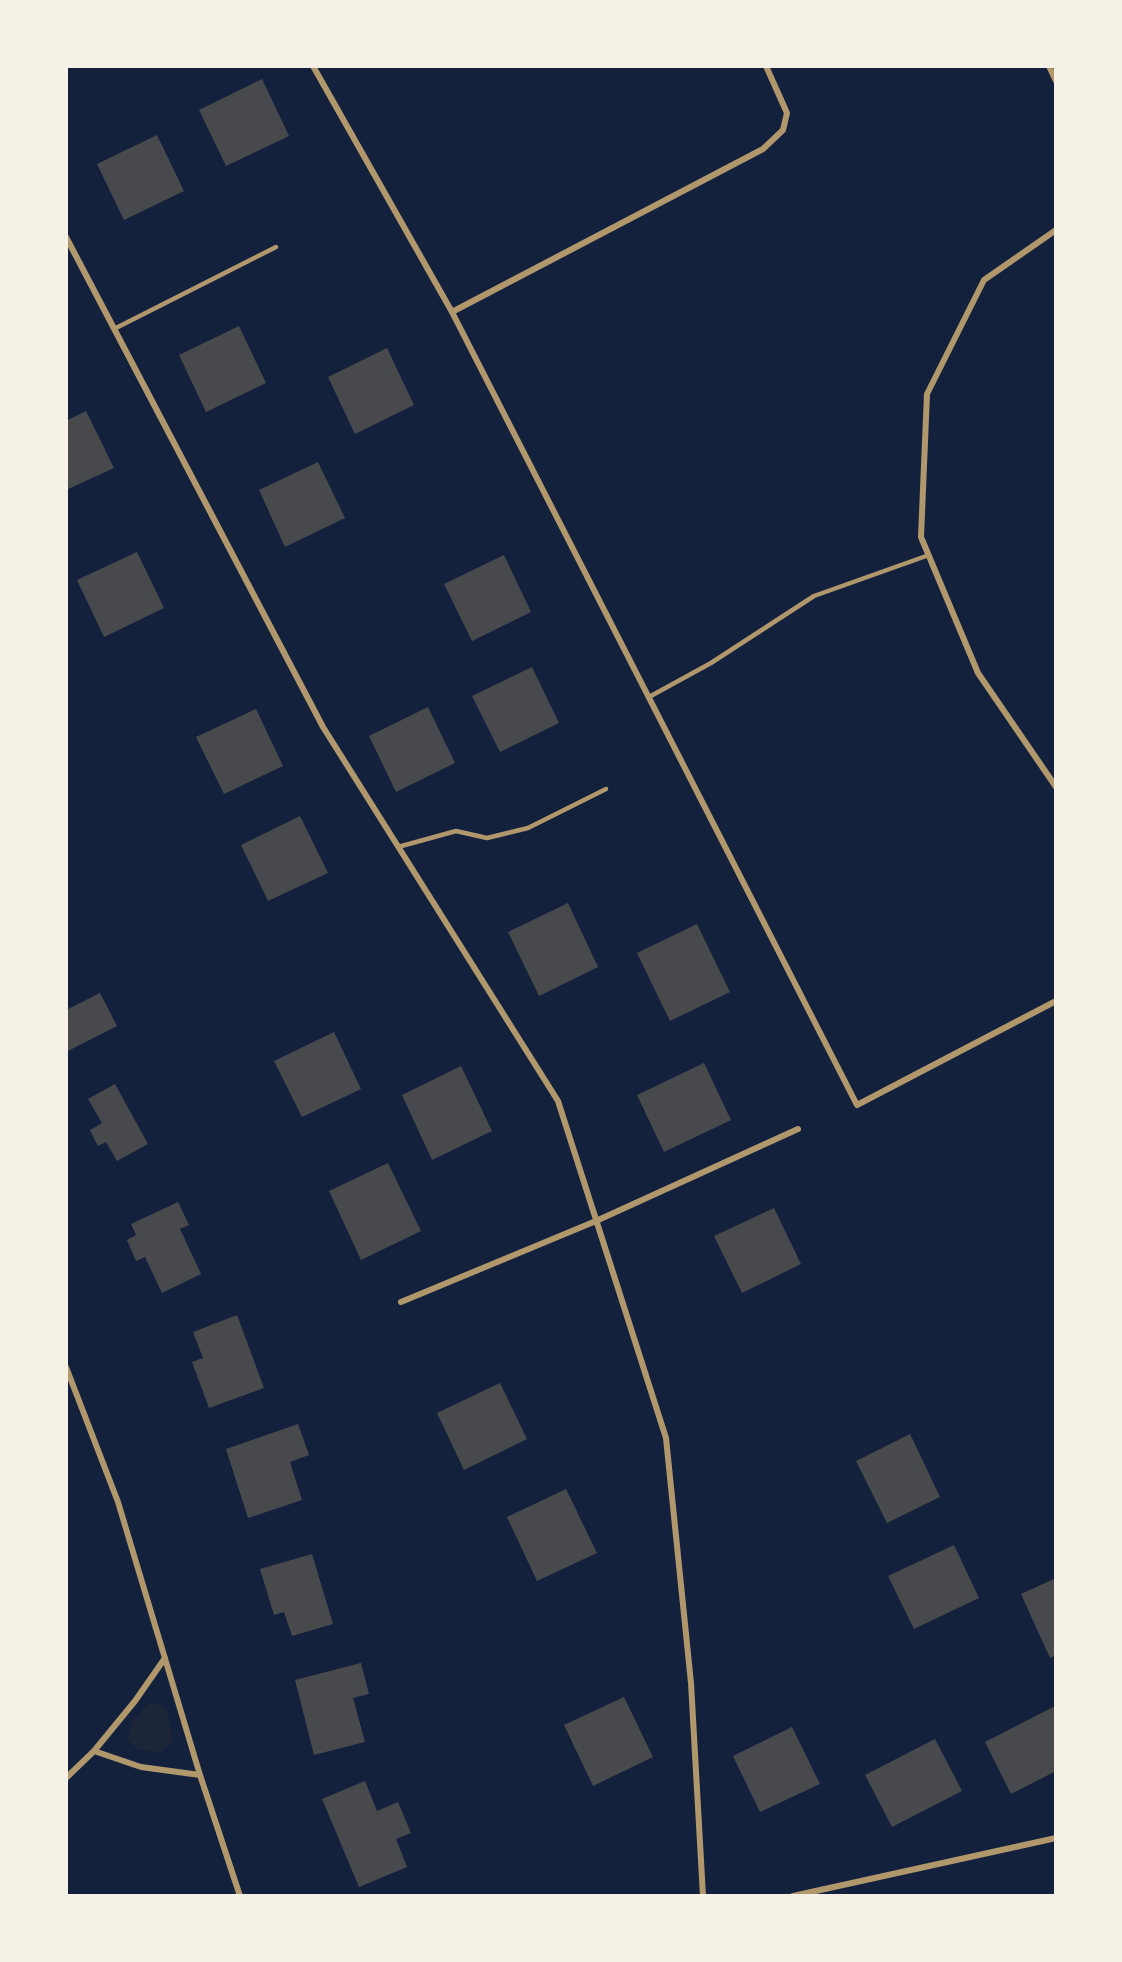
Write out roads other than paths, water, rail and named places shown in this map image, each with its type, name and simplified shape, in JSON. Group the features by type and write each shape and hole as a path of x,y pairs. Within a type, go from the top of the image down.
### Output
{"street":[{"path":"313,66 452,312 857,1105 1056,1001"},
{"path":"452,312 763,149 783,130 787,113 766,66"},
{"path":"1049,66 1056,81"},
{"path":"1056,230 984,280 927,394 921,537 978,673 1056,787"},
{"path":"66,237 323,727 558,1101 666,1438 690,1683 703,1896"},
{"path":"401,1302 596,1221 798,1130"},
{"path":"66,1366 118,1502 240,1896"},
{"path":"66,1778 94,1751 135,1701 165,1658"},
{"path":"94,1751 141,1767 201,1775"},
{"path":"793,1896 1056,1838"}],"lane":[{"path":"114,329 276,247"},
{"path":"649,697 711,663 814,596 929,555"},
{"path":"398,847 456,831 488,838 528,828 606,789"}]}
